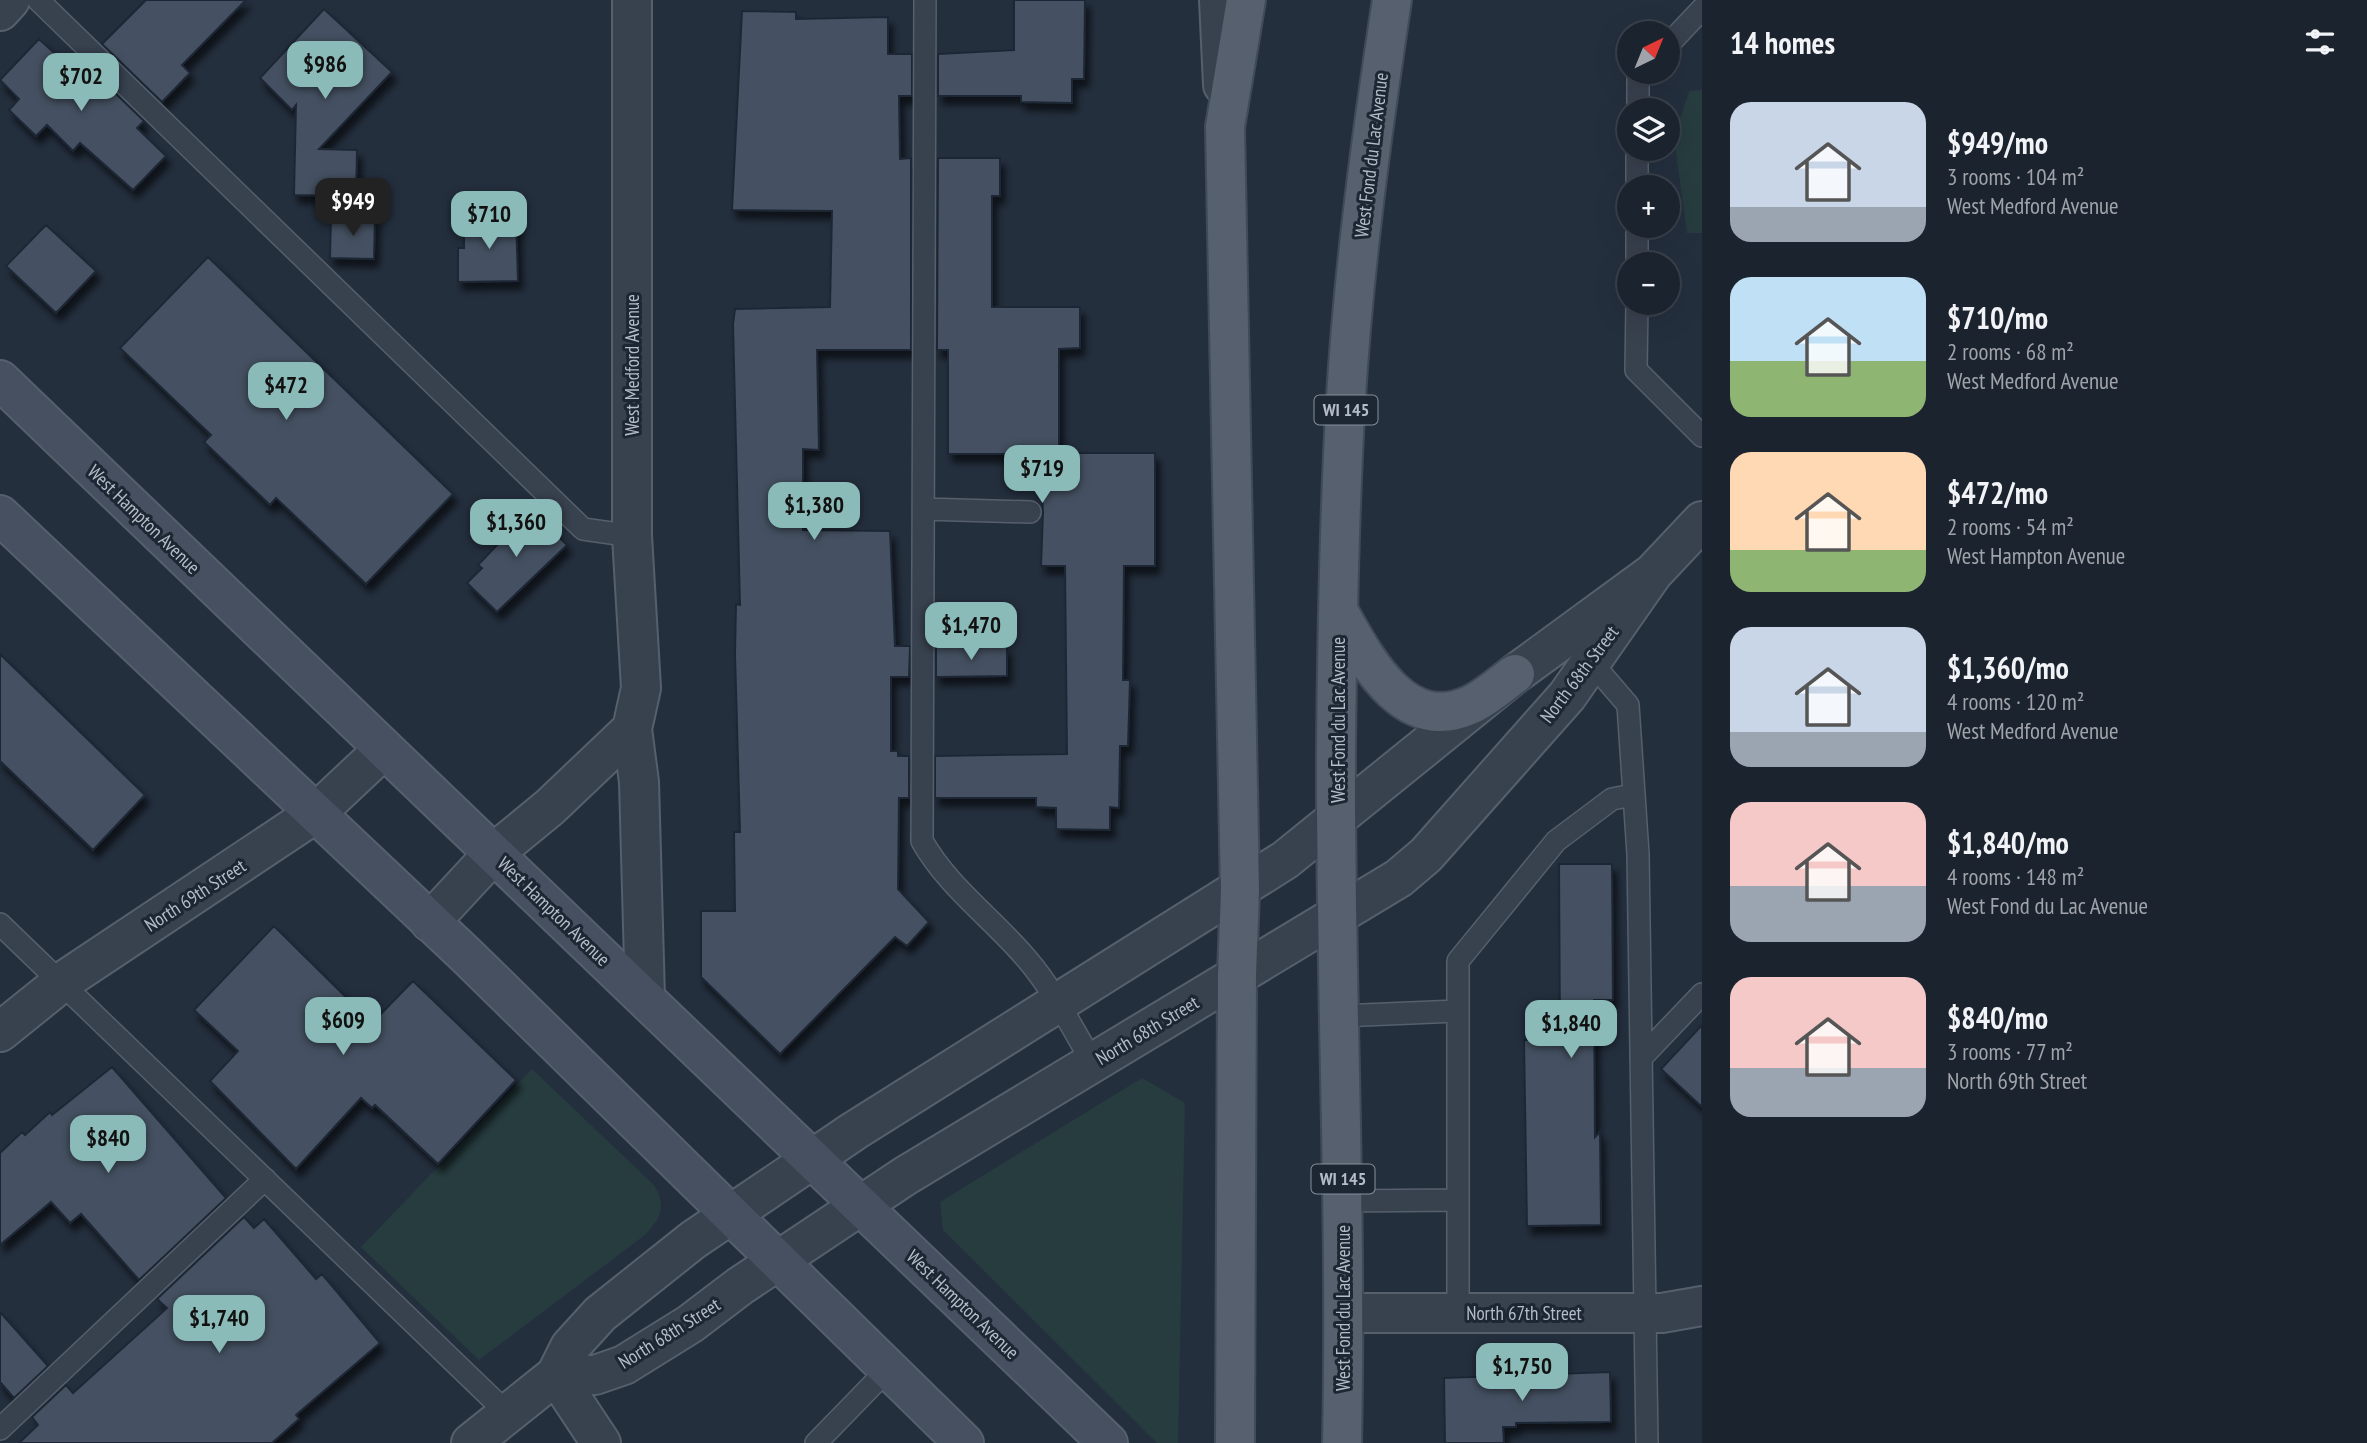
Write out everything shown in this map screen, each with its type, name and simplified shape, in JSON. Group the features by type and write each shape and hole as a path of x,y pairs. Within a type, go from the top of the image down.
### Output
{"main road":[{"path":"1235,1443 1237,975 1240,890 1225,127 1246,0"},
{"name":"West Fond du Lac Avenue","path":"1342,1443 1345,1313 1337,822 1338,612 1346,396 1361,231 1392,0"},
{"name":"West Hampton Avenue","path":"0,380 1108,1443"},
{"path":"0,514 430,922 964,1443"},
{"path":"1338,612 1362,654 1388,686 1404,701 1430,713 1446,713 1471,705 1515,674"}],"street":[{"path":"0,11 10,0"},
{"name":"West Medford Avenue","path":"632,0 632,536 641,688 632,729 639,782 645,998"},
{"path":"1219,0 1225,127"},
{"name":"North 68th Street","path":"471,1443 555,1375 570,1347 600,1314 731,1214 1056,1003 1240,890 1337,822 1515,674 1579,649 1702,521"},
{"name":"North 68th Street","path":"555,1375 595,1375 624,1365 690,1324 861,1206 1399,878 1426,855 1567,696 1579,649"},
{"path":"430,922 494,853 550,807 632,729"},
{"name":"North 69th Street","path":"0,1032 62,982 316,813 383,750"},
{"name":"North 67th Street","path":"1345,1313 1645,1313 1702,1306"},
{"path":"555,1375 601,1443"}],"lane":[{"path":"38,0 583,530 632,536"},
{"path":"925,0 922,841 935,864 1026,957 1093,1063"},
{"path":"1680,31 1700,7"},
{"path":"1636,315 1636,370 1702,436"},
{"path":"923,509 1030,512"},
{"path":"1579,649 1628,705 1638,854 1647,1443"},
{"path":"1458,1313 1458,961 1556,841 1612,799 1633,795"},
{"path":"0,924 506,1413"},
{"path":"1641,1058 1702,994"},
{"path":"1340,1017 1457,1011"},
{"path":"0,1429 265,1179"},
{"path":"1343,1201 1457,1200"},
{"path":"816,1443 888,1368"}],"green space":[{"path":"1702,90 1702,233 1687,233 1677,161 1680,161 1680,120 1689,91"},
{"path":"532,1069 654,1185 660,1199 660,1212 645,1235 479,1360 361,1247"},
{"path":"1142,1078 1185,1103 1178,1443 1157,1443 943,1230 940,1202"}],"building":[{"path":"146,0 246,0 182,65 190,73 162,102 102,44"},
{"path":"1014,0 1085,0 1084,79 1072,79 1072,103 1021,102 1021,96 938,96 938,54 1014,50"},
{"path":"324,9 392,72 319,149 357,150 356,196 294,195 296,105 292,110 260,78"},
{"path":"742,11 796,12 796,19 888,17 888,54 912,54 912,96 899,96 900,159 911,158 911,350 817,350 819,450 803,449 803,530 890,531 895,646 910,646 909,677 891,677 891,751 898,751 898,756 909,756 909,798 899,798 898,889 929,922 907,946 895,937 780,1054 701,977 701,911 735,911 734,832 740,832 735,654 736,604 740,605 733,324 735,309 830,307 832,211 732,210"},
{"path":"39,39 75,72 84,63 144,121 137,128 166,156 133,190 80,143 73,151 47,125 36,136 9,110 19,99 0,80"},
{"path":"938,158 1000,158 1000,196 992,196 992,307 1080,307 1080,348 1059,349 1059,453 1155,453 1155,566 1124,566 1123,680 1130,680 1128,746 1120,746 1119,808 1110,807 1110,830 1056,829 1056,808 1036,807 1036,798 935,798 935,756 1067,754 1065,566 1041,566 1043,512 1040,454 948,454 948,350 937,350"},
{"path":"331,217 375,217 374,259 330,258"},
{"path":"516,217 518,281 458,282 458,248 464,248 464,218"},
{"path":"46,225 96,271 56,313 6,266"},
{"path":"208,257 453,494 366,584 276,498 270,505 204,442 211,435 120,348"},
{"path":"526,505 567,545 497,612 467,583 482,568 478,565 498,544 494,539"},
{"path":"936,646 1007,647 1007,676 936,677"},
{"path":"0,654 145,795 93,850 0,761"},
{"path":"1559,864 1612,864 1613,1000 1594,1000 1595,1137 1600,1132 1601,1225 1527,1226 1524,1040 1560,1040"},
{"path":"274,926 372,1023 413,981 516,1080 438,1164 375,1105 372,1108 361,1098 296,1169 210,1081 238,1051 194,1010"},
{"path":"1702,1025 1702,1107 1661,1069"},
{"path":"112,1067 226,1198 139,1280 81,1214 70,1223 51,1202 0,1245 0,1153 22,1132 25,1135 50,1112 52,1115"},
{"path":"244,1217 254,1228 264,1219 316,1279 322,1274 380,1343 296,1415 299,1419 272,1443 19,1443 38,1425 32,1417 66,1385 73,1393 167,1308 157,1299"},
{"path":"0,1312 48,1366 14,1398 0,1382"},
{"path":"1610,1372 1611,1422 1516,1423 1516,1427 1503,1427 1504,1443 1445,1443 1444,1378"}]}
